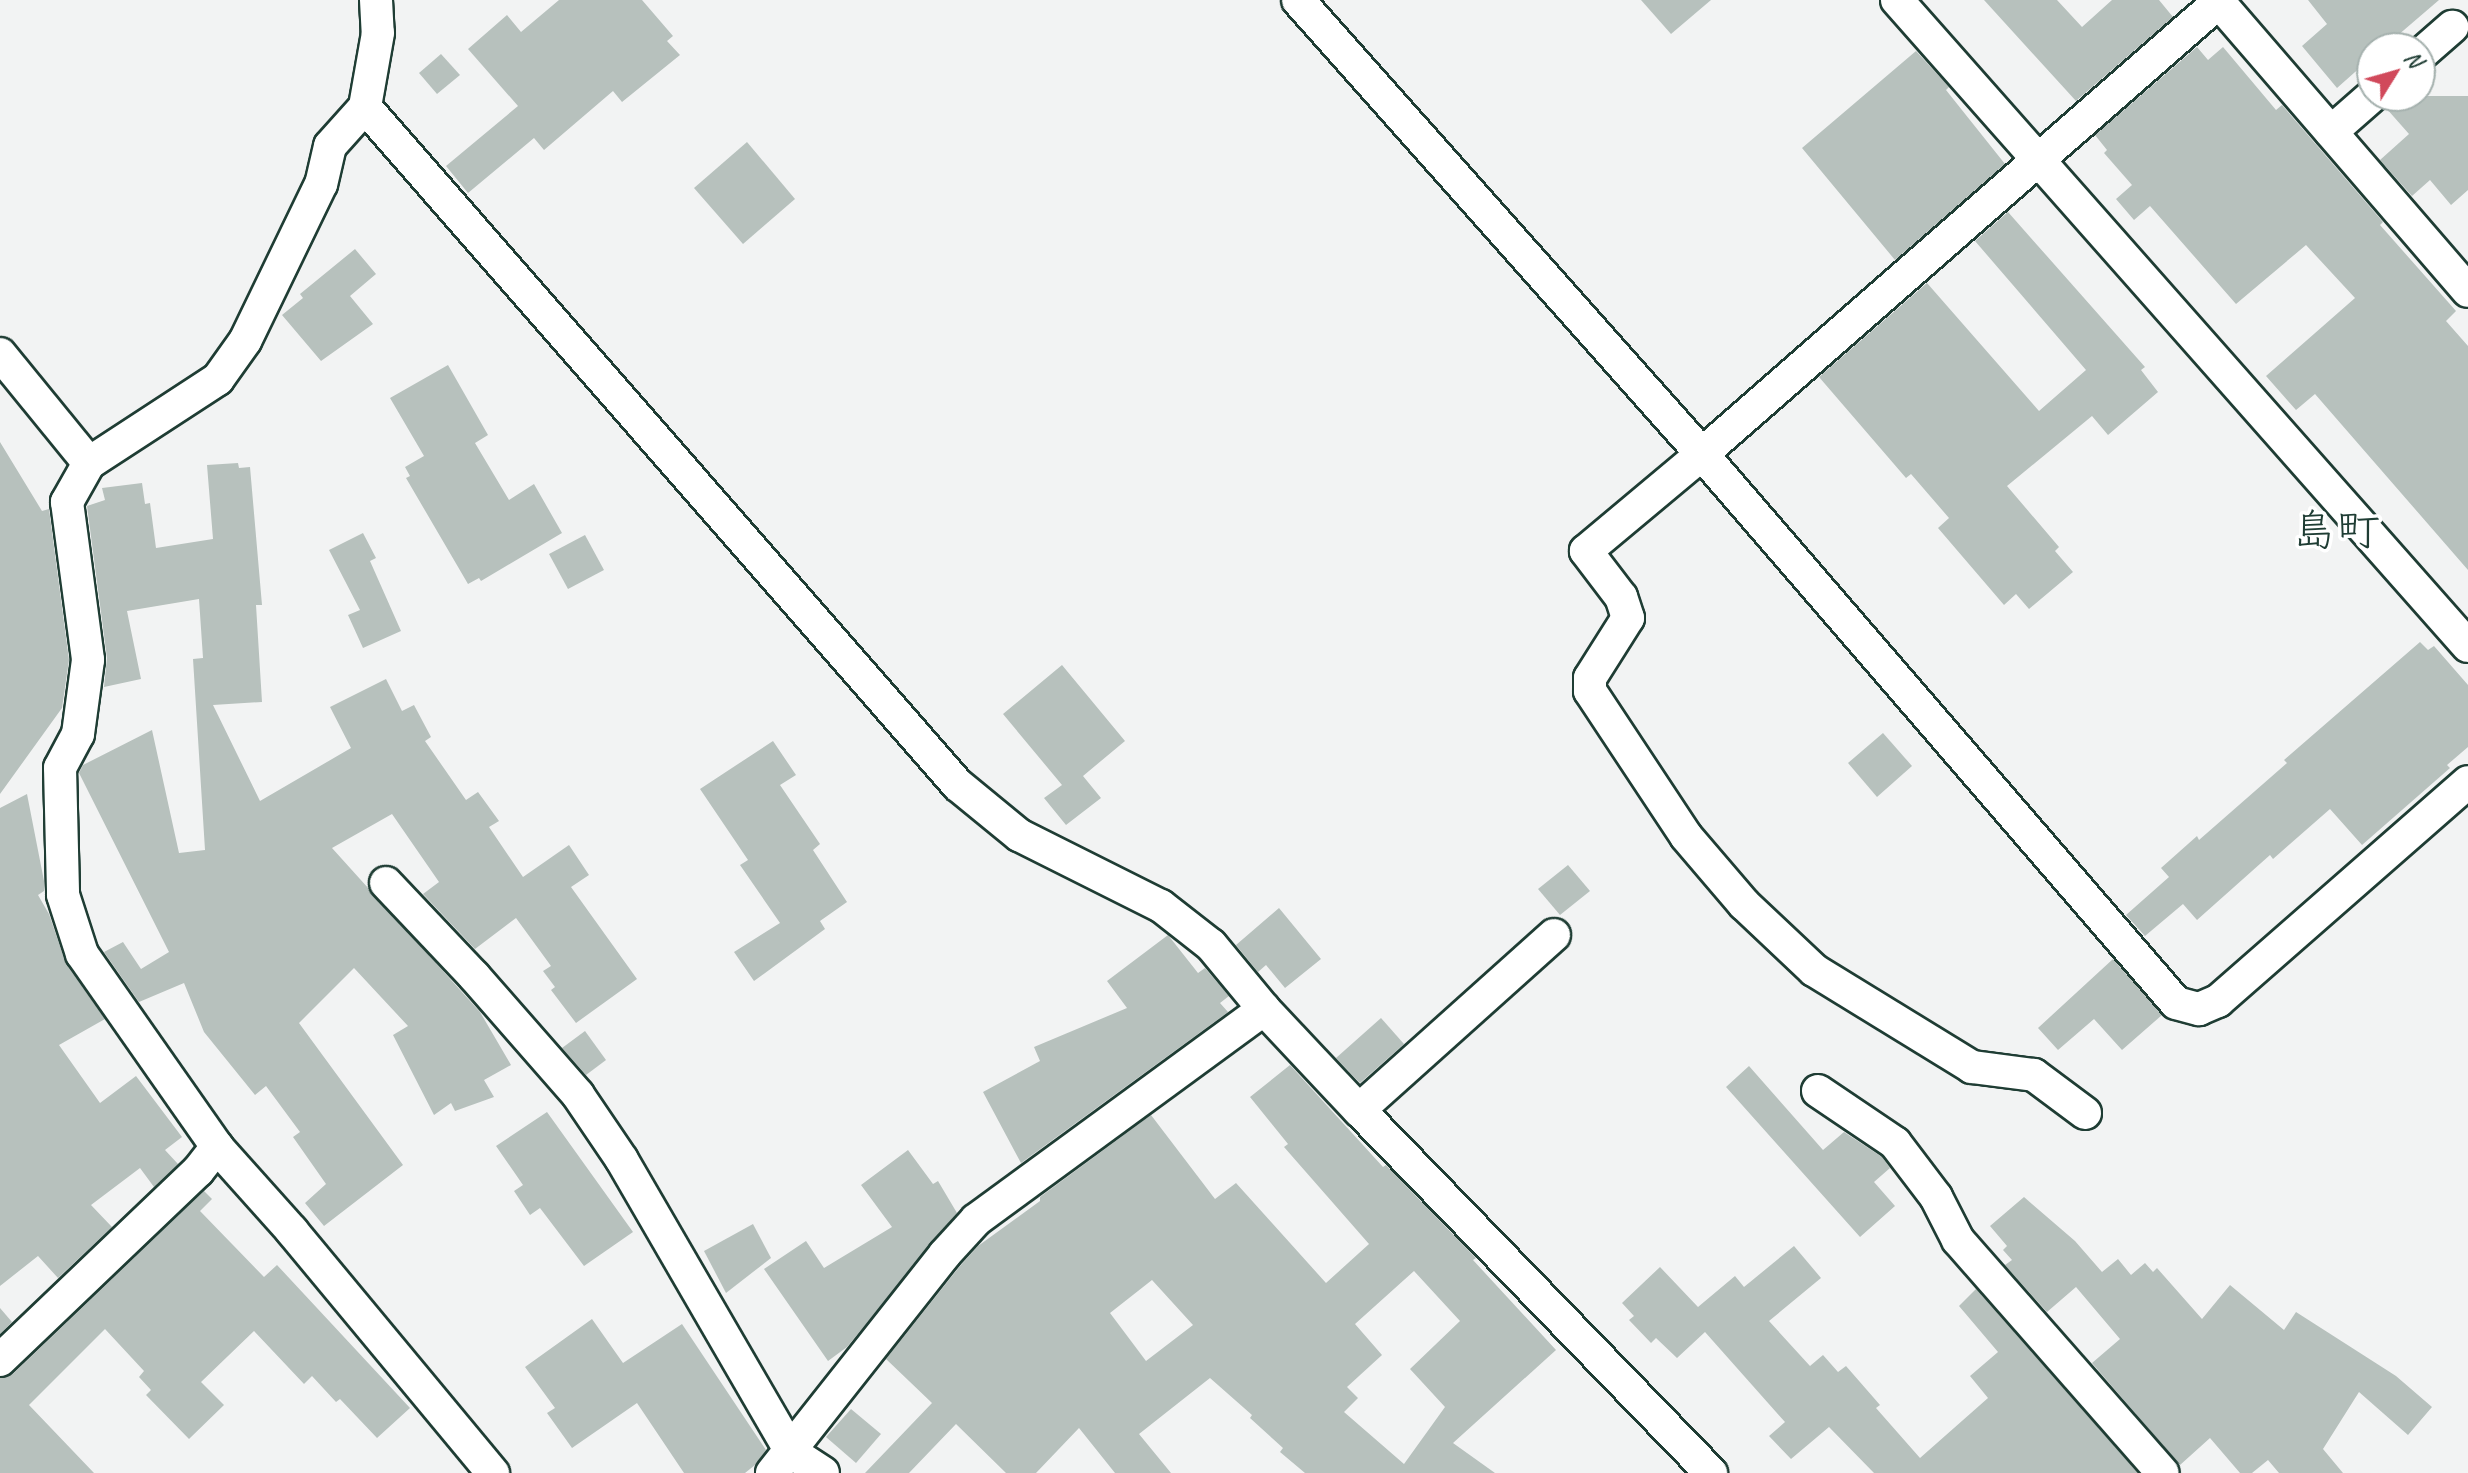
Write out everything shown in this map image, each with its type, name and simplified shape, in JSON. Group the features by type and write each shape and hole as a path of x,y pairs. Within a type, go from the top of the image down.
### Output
{"street":[{"path":"376,0 378,33 365,107 330,146 315,199 245,341 218,379 89,463 67,502 88,660 78,734 60,768 63,895 82,954 217,1147 493,1473"},
{"path":"1298,0 1702,454 2176,1003 2199,1009 2218,1001 2468,782"},
{"path":"1897,0 2468,646"},
{"path":"2085,1113 2034,1075 1972,1067 1814,970 1744,904 1686,836 1590,691 1590,678 1628,618 1621,597 1586,551 1702,454 2219,1 2468,291"},
{"path":"2436,41 2452,27"},
{"path":"365,107 958,785 1019,835 1161,906 1211,945 1264,1009 1359,1110 1711,1473"},
{"path":"2331,132 2356,110"},
{"path":"0,354 89,463"},
{"path":"386,883 474,976 578,1095 622,1160 781,1462 823,1473"},
{"path":"1359,1110 1554,935"},
{"path":"781,1462 945,1254 976,1220 1264,1009"},
{"path":"1818,1091 1895,1143 1936,1197 1958,1240 2163,1473"},
{"path":"0,1360 198,1171 217,1147"}],"building":[{"path":"559,0 642,0 673,36 667,41 680,55 622,102 613,91 544,150 534,138 468,193 446,166 518,106 468,49 507,15 521,32"},
{"path":"1641,0 1711,0 1671,34"},
{"path":"1984,0 2057,0 2082,27 2112,0 2159,0 2173,17 2076,101"},
{"path":"2308,0 2439,0 2402,32 2356,32 2356,71 2337,88 2302,46 2327,24"},
{"path":"2197,47 2208,60 2223,47 2276,110 2282,105 2383,222 2380,225 2456,311 2446,321 2468,346 2468,570 2315,394 2296,410 2266,376 2355,298 2306,245 2236,304 2150,206 2134,220 2116,199 2132,185 2104,153 2107,150 2095,135"},
{"path":"1916,51 1949,87 1946,90 2005,164 1895,260 1802,148"},
{"path":"441,54 460,75 437,94 419,73"},
{"path":"2436,96 2468,96 2468,190 2451,205 2430,180 2412,196 2380,160 2409,134 2390,112 2436,112"},
{"path":"747,142 795,199 743,244 694,188"},
{"path":"2008,212 2145,367 2141,370 2158,392 2108,435 2092,416 2007,486 2059,547 2055,551 2073,572 2029,609 2016,594 2004,605 1938,528 1949,518 1911,474 1906,478 1819,377 1927,283 2039,411 2086,370 1975,241"},
{"path":"355,249 376,274 350,296 373,324 321,361 282,315 303,298 300,294"},
{"path":"448,365 488,435 475,443 509,500 534,484 562,533 481,581 479,578 468,584 406,478 410,476 405,467 424,456 390,398"},
{"path":"0,442 42,511 49,509 69,660 62,708 0,794"},
{"path":"238,463 239,468 250,467 262,605 256,605 262,702 213,705 260,801 351,748 330,707 386,679 402,711 414,705 431,737 425,741 466,800 478,792 499,821 489,827 523,877 569,845 589,875 571,887 637,979 576,1023 551,990 555,987 543,971 551,966 516,918 475,949 423,894 439,882 392,814 332,848 480,1012 511,1065 484,1080 494,1097 455,1111 451,1103 434,1115 393,1035 408,1026 354,968 299,1023 403,1165 324,1226 305,1203 326,1184 293,1137 300,1132 266,1086 255,1095 204,1032 184,983 139,1002 104,952 123,942 141,969 169,952 79,773 83,765 152,730 179,853 205,850 193,659 203,658 199,599 127,611 141,679 104,687 107,658 87,506 105,500 102,488 142,483 145,504 150,503 156,548 213,539 207,465"},
{"path":"363,533 376,558 370,561 401,631 363,648 348,615 360,610 329,550"},
{"path":"585,535 604,570 568,589 549,554"},
{"path":"2420,642 2428,650 2434,646 2468,685 2468,747 2447,765 2450,768 2362,845 2330,809 2273,859 2270,855 2197,920 2183,904 2145,936 2126,915 2169,877 2161,868 2197,836 2199,840 2287,763 2284,760"},
{"path":"1062,665 1125,741 1083,776 1101,798 1066,825 1044,798 1062,785 1003,714"},
{"path":"1883,733 1912,766 1877,797 1848,763"},
{"path":"773,741 796,775 780,785 820,844 813,850 847,902 820,921 825,929 754,981 734,952 780,923 740,865 748,860 700,789"},
{"path":"27,794 44,881 44,891 38,895 49,914 66,964 105,1019 59,1045 100,1103 136,1076 182,1137 165,1150 178,1164 154,1187 140,1168 91,1205 112,1227 58,1278 38,1256 0,1286 0,808"},
{"path":"1568,865 1590,891 1560,915 1538,889"},
{"path":"1279,908 1321,959 1285,988 1266,965 1258,972 1236,945"},
{"path":"1168,935 1198,973 1205,968 1229,996 1220,1003 1228,1012 1021,1163 983,1092 1040,1061 1034,1047 1127,1008 1107,981"},
{"path":"2113,959 2162,1015 2122,1050 2094,1019 2058,1050 2038,1028"},
{"path":"1381,1018 1404,1044 1360,1083 1336,1058"},
{"path":"585,1031 606,1060 586,1075 562,1048"},
{"path":"1290,1065 1383,1167 1386,1165 1476,1258 1473,1260 1556,1350 1453,1443 1495,1473 1305,1473 1280,1452 1283,1448 1250,1418 1252,1415 1210,1378 1139,1434 1171,1473 1115,1473 1079,1428 1036,1473 1006,1473 956,1424 909,1473 865,1473 932,1403 886,1359 960,1266 978,1246 1151,1115 1215,1199 1236,1183 1326,1283 1369,1244 1284,1147 1288,1144 1250,1097","holes":["1414,1271 1460,1321 1410,1369 1445,1407 1404,1464 1344,1412 1358,1398 1347,1387 1382,1355 1355,1324","1152,1280 1193,1325 1146,1361 1110,1313"]},
{"path":"1749,1066 1823,1150 1844,1132 1882,1157 1890,1168 1874,1182 1895,1206 1860,1237 1726,1087"},
{"path":"547,1112 633,1232 584,1266 540,1208 530,1215 514,1191 523,1185 496,1146"},
{"path":"908,1150 933,1184 938,1181 957,1213 847,1347 828,1361 764,1269 806,1241 824,1268 892,1227 861,1185"},
{"path":"204,1191 212,1199 200,1211 264,1277 277,1265 410,1408 377,1438 340,1399 336,1402 312,1376 304,1384 254,1331 201,1382 224,1405 189,1439 146,1395 151,1390 139,1377 144,1371 105,1329 29,1405 94,1473 0,1473 0,1378 13,1374"},
{"path":"2024,1197 2075,1241 2102,1272 2118,1259 2131,1275 2145,1263 2153,1272 2157,1268 2202,1319 2230,1285 2284,1330 2296,1312 2396,1376 2432,1407 2408,1435 2359,1392 2323,1449 2343,1473 2279,1473 2268,1460 2252,1473 2240,1473 2210,1438 2180,1465 2092,1363 2120,1339 2076,1287 2047,1312 2005,1265 2012,1260 2003,1250 2007,1246 1990,1226"},
{"path":"753,1224 771,1258 726,1293 704,1251"},
{"path":"1794,1246 1821,1278 1769,1321 1810,1366 1823,1355 1838,1372 1846,1366 1880,1405 1876,1408 1920,1458 1988,1398 1970,1376 1998,1352 1959,1306 1976,1289 2138,1473 1874,1473 1829,1427 1791,1459 1769,1436 1785,1422 1705,1332 1677,1358 1656,1338 1651,1343 1629,1320 1634,1316 1622,1303 1660,1267 1698,1307 1735,1276 1744,1287"},
{"path":"0,1308 12,1322 0,1334"},
{"path":"592,1319 623,1363 682,1324 766,1450 755,1465 745,1473 684,1473 637,1403 572,1448 547,1413 555,1408 525,1367"},
{"path":"851,1409 881,1434 856,1463 826,1437"}],"district":[{"name":"島町","path":"2336,531"}]}
